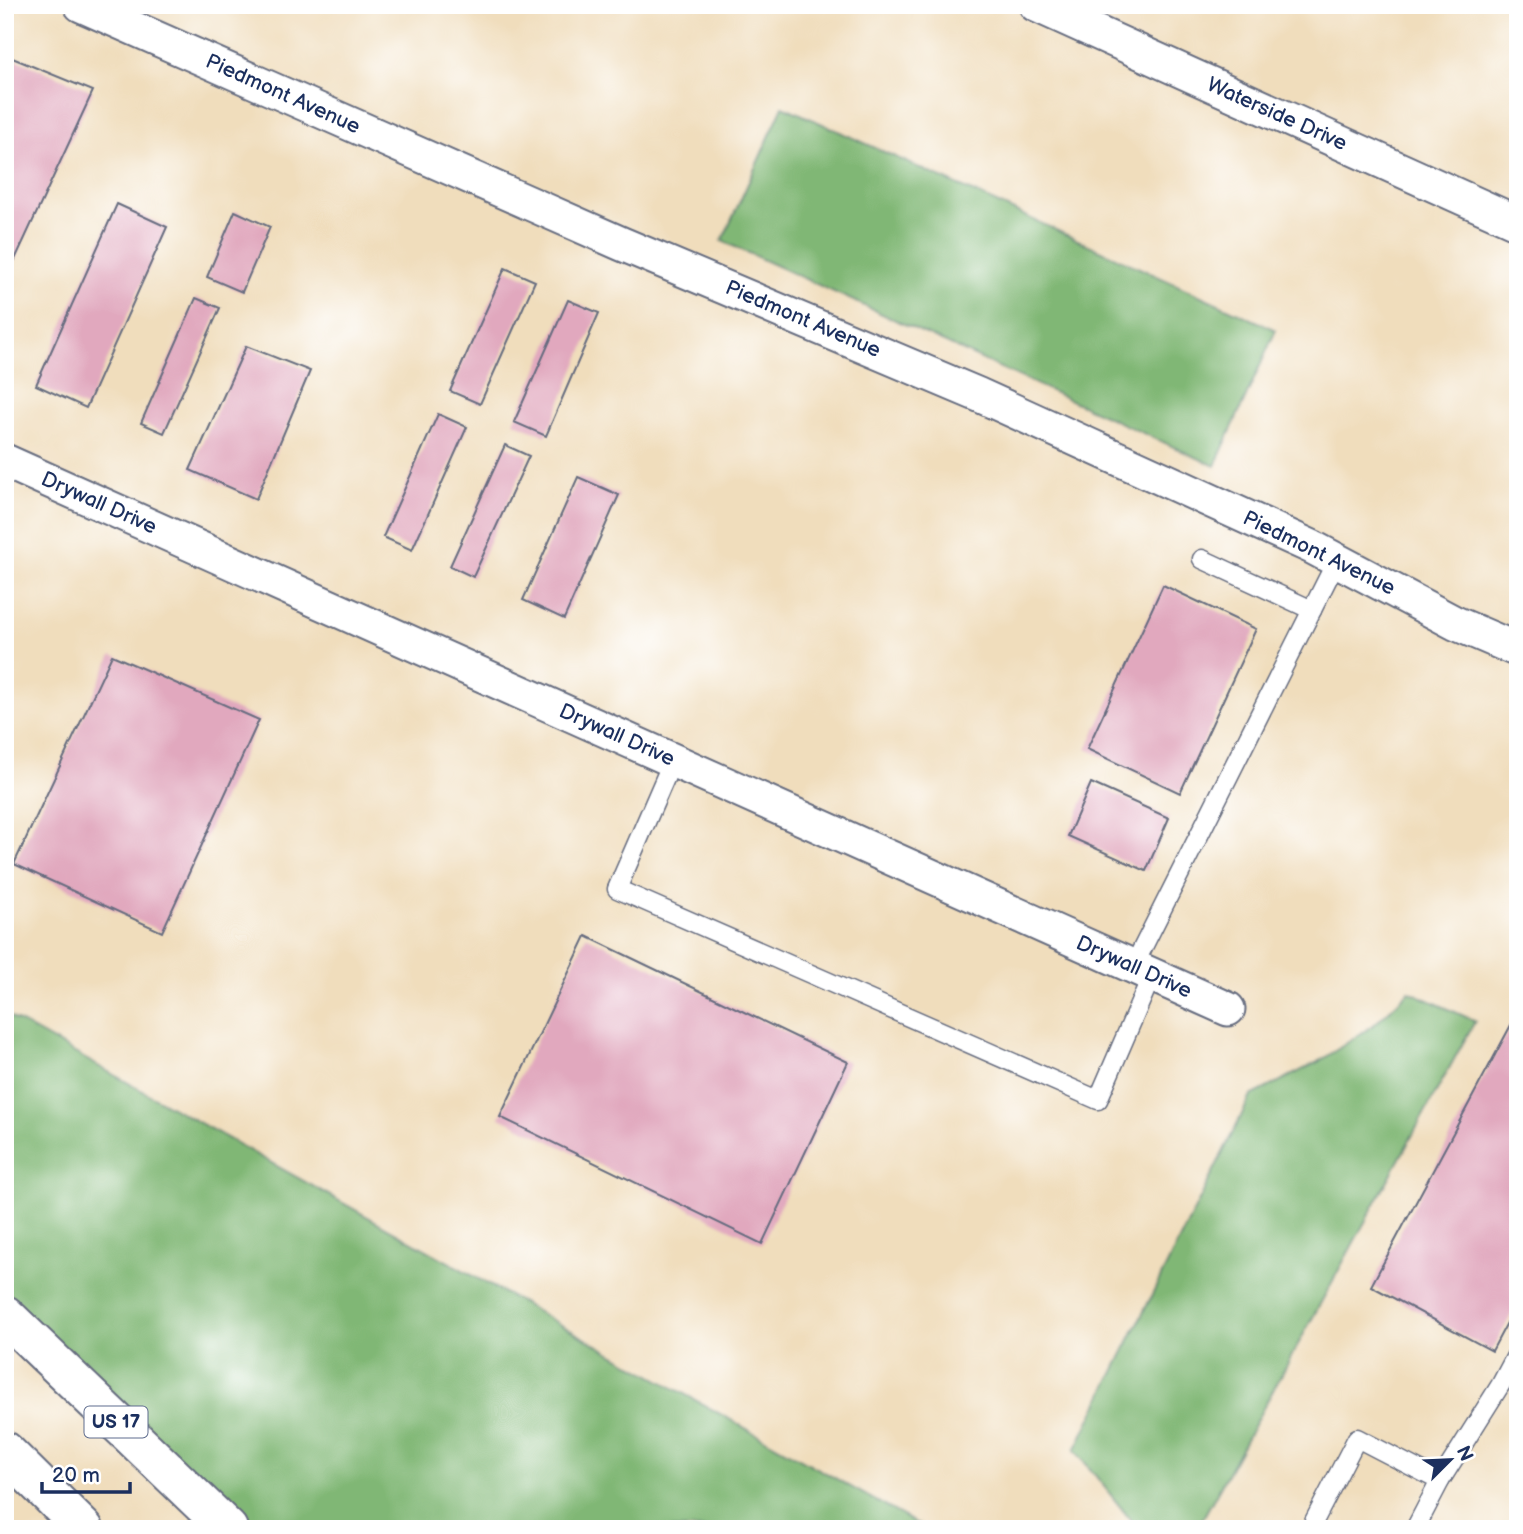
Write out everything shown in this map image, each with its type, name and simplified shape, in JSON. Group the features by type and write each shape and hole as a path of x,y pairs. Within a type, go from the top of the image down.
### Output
{"highway":[{"name":"US 17","path":"5,1315 228,1529"},
{"path":"5,1451 84,1529"}],"street":[{"name":"Piedmont Avenue","path":"81,5 622,244 979,395 1312,547 1455,622 1518,649"},
{"name":"Waterside Drive","path":"1036,5 1518,223"},
{"name":"Drywall Drive","path":"5,461 1228,1009"}],"lane":[{"path":"1202,559 1312,610"},
{"path":"673,760 617,889 1098,1100 1143,971 1337,560"},
{"path":"1415,1529 1440,1481 1518,1352"},
{"path":"1310,1529 1357,1438 1440,1481"}],"green space":[{"path":"783,106 1276,330 1215,466 722,241"},
{"path":"1409,991 1475,1021 1197,1529 1138,1529 1075,1450 1251,1096 1320,1061 1375,1024"},
{"path":"5,1014 926,1529 228,1529 5,1315"}],"building":[{"path":"5,55 93,91 5,281"},
{"path":"117,204 167,227 86,408 36,385"},
{"path":"235,211 270,227 242,292 207,277"},
{"path":"505,268 535,281 480,404 450,391"},
{"path":"196,298 220,308 164,433 141,423"},
{"path":"568,300 599,313 546,436 514,422"},
{"path":"246,346 310,371 256,499 190,470"},
{"path":"438,414 467,427 412,550 383,537"},
{"path":"505,445 529,456 473,577 450,566"},
{"path":"578,477 619,495 564,619 523,600"},
{"path":"1163,585 1256,629 1180,793 1087,749"},
{"path":"112,655 259,720 162,932 14,864"},
{"path":"1091,783 1169,818 1146,871 1068,836"},
{"path":"586,936 848,1062 762,1244 500,1117"},
{"path":"1518,1012 1518,1302 1492,1351 1371,1286"}]}
